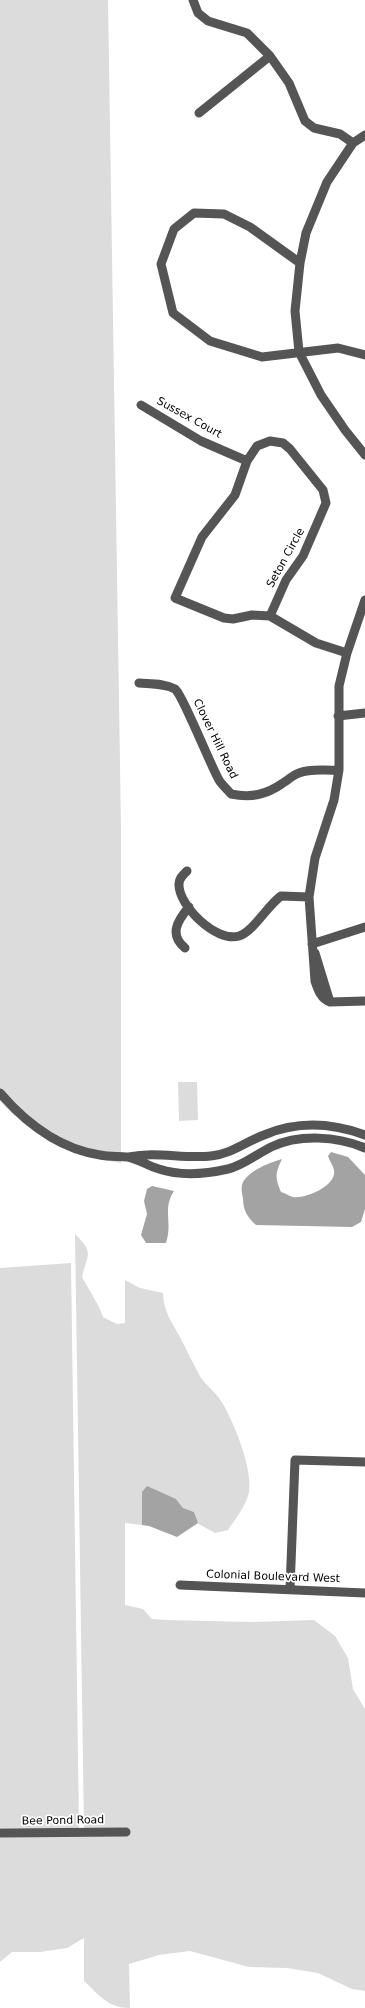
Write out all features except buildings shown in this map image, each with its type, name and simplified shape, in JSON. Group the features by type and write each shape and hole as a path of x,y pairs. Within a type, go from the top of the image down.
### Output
{"street":[{"path":"193,0 198,13 208,21 247,33 270,56 289,83 305,121 314,128 340,134 353,143"},
{"path":"199,113 270,56"},
{"path":"365,136 353,143 327,182 306,233 300,263 295,311 299,352 321,395 345,430 365,455"},
{"path":"300,263 250,228 224,214 194,213 174,229 161,264 173,313 210,342 262,357 338,348 365,354"},
{"name":"Sussex Court","path":"141,405 200,441 248,461"},
{"name":"Seton Circle","path":"270,441 283,443 290,450 318,485 325,497 326,503 303,556 286,580 270,616 252,615 233,619 224,618 176,598 202,537 235,495 248,461 257,446 270,441"},
{"path":"365,600 347,653 339,686 339,770 334,800 315,858 309,897 312,944 321,966 328,1001 365,1001"},
{"path":"270,616 316,643 347,653"},
{"name":"Clover Hill Road","path":"139,683 164,685 175,690 180,695 220,781 231,794 251,796 263,795 271,792 298,773 310,770 339,770"},
{"path":"338,716 365,713"},
{"path":"187,871 181,877 179,886 189,908 204,924 219,934 230,937 240,935 248,930 281,896 309,897"},
{"path":"186,948 178,942 175,931 178,922 189,908"},
{"path":"312,944 365,927"},
{"path":"0,1092 29,1123 57,1141 100,1155 129,1157 142,1154 210,1156 230,1153 263,1135 280,1129 305,1125 330,1126 365,1135"},
{"path":"129,1157 159,1170 197,1173 230,1169 272,1146 297,1140 320,1138 343,1141 365,1148"},
{"path":"169,1171 171,1154"},
{"path":"197,1173 198,1156"},
{"path":"290,1589 295,1460 365,1462"},
{"name":"Colonial Boulevard West","path":"180,1585 365,1592"},
{"name":"Bee Pond Road","path":"0,1833 126,1832"}],"shaded area":[{"path":"0,0 108,0 121,829 121,1163 104,1160 70,1150 55,1143 26,1125 12,1114 0,1101"},
{"path":"178,1082 197,1082 198,1120 179,1121"},
{"path":"331,1152 348,1157 365,1175 365,1209 361,1222 352,1227 256,1225 250,1219 245,1210 242,1190 244,1180 248,1176 265,1165 282,1159 278,1168 277,1176 281,1192 293,1197 312,1194 326,1186 334,1176 333,1166 328,1156"},
{"path":"152,1186 174,1191 170,1198 168,1210 169,1229 166,1243 146,1243 141,1235 147,1214 144,1201 147,1189"},
{"path":"75,1234 85,1245 88,1254 82,1277 103,1317 117,1324 125,1323 125,1280 140,1288 163,1293 163,1299 168,1316 201,1378 219,1398 236,1430 248,1470 249,1492 243,1507 228,1530 215,1533 197,1523 194,1512 183,1508 176,1499 142,1492 142,1525 125,1523 125,1605 143,1609 152,1619 251,1622 314,1620 335,1636 348,1658 353,1689 365,1709 365,1991 352,1989 318,1973 287,1968 249,1967 190,1951 159,1955 129,1964 130,2008 116,2006 104,2000 84,1981 84,1938 67,1948 40,1952 12,1952 0,1962 0,1837 129,1836 129,1828 84,1828"},
{"path":"71,1263 79,1828 0,1828 0,1268"},
{"path":"147,1486 176,1499 183,1508 194,1512 198,1523 177,1537 149,1526 142,1525 142,1492"}]}
